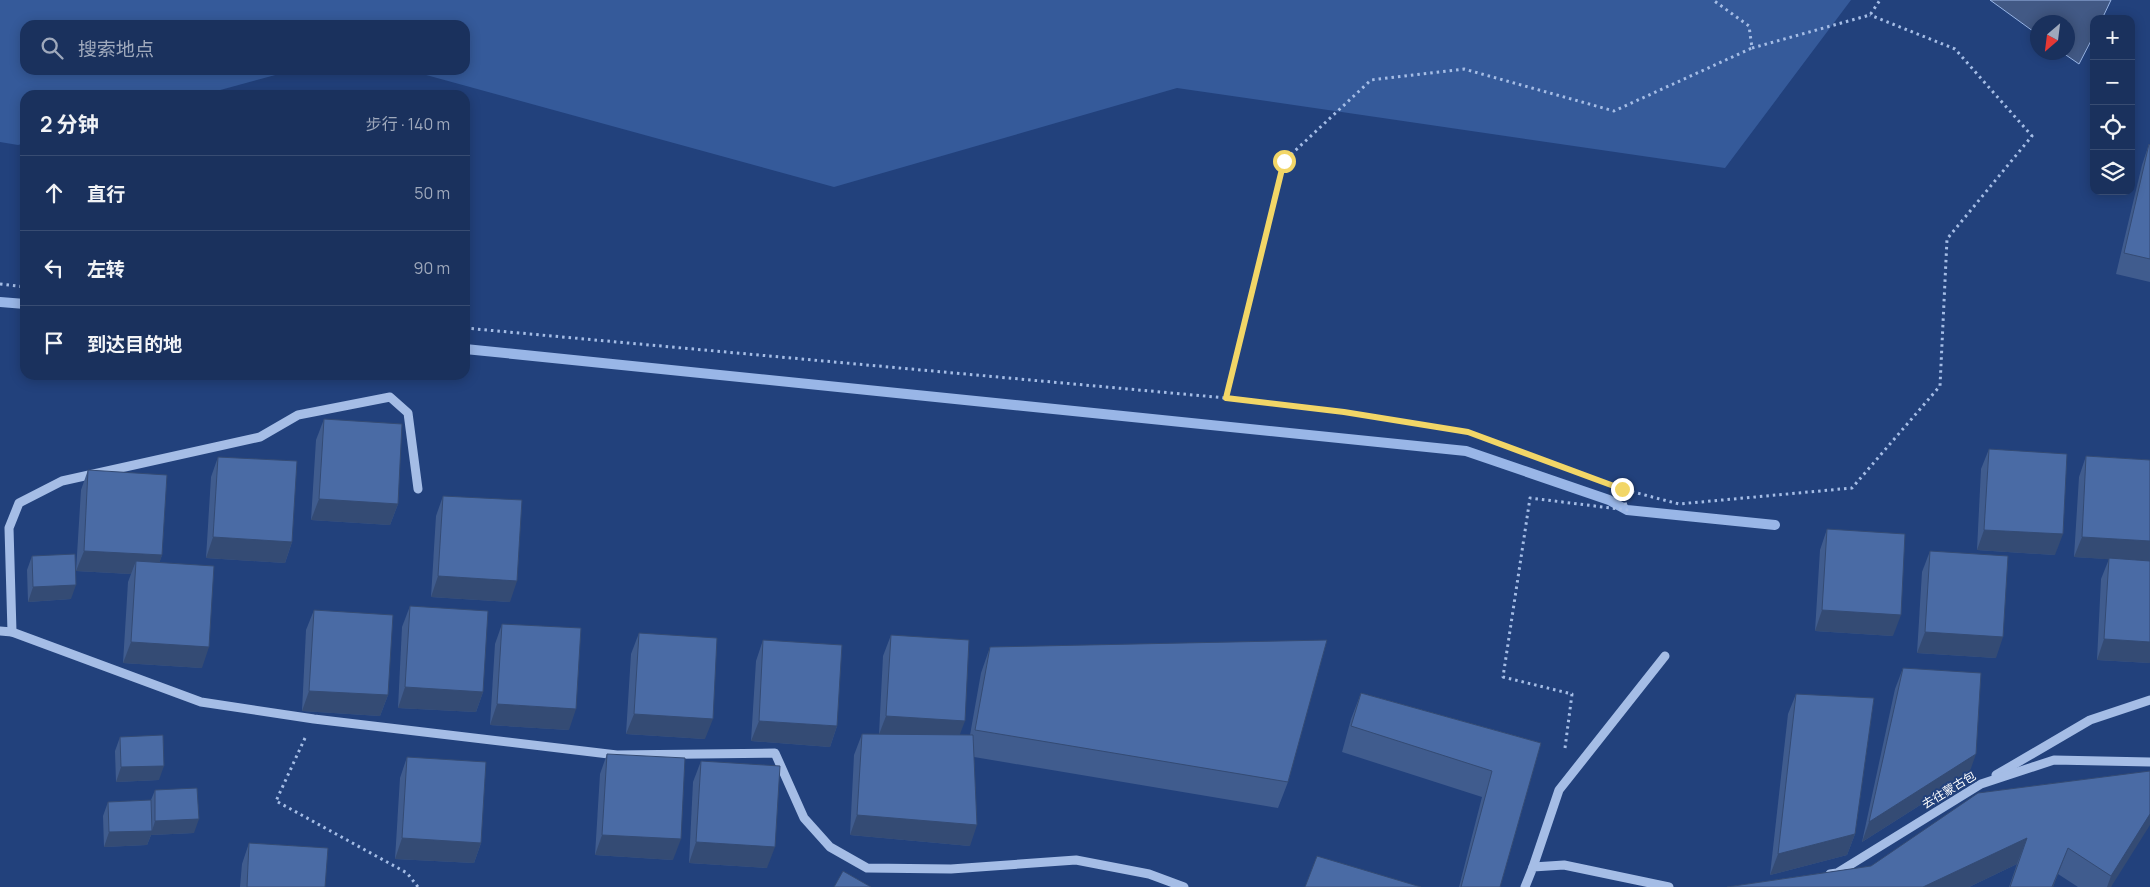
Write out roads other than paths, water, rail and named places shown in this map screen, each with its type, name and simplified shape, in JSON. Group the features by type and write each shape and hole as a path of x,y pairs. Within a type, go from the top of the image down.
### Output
{"street":[{"path":"12,632 9,528 20,504 62,481 260,437 298,415 390,397 408,413 418,489"},
{"path":"0,631 12,632 201,702 314,719 616,755 775,753 804,818 830,848 867,868 951,869 1076,860 1149,874 1184,887"},
{"path":"1525,887 1559,790 1665,656"},
{"path":"1981,784 2090,720 2150,700"},
{"name":"去往蒙古包","path":"1819,877 1837,873 1981,784 2054,760 2150,762"},
{"path":"1533,867 1564,865 1669,887"}],"waterway":[{"path":"0,302 20,304"},
{"path":"470,350 1466,451 1609,500 1627,510 1775,525"}]}
